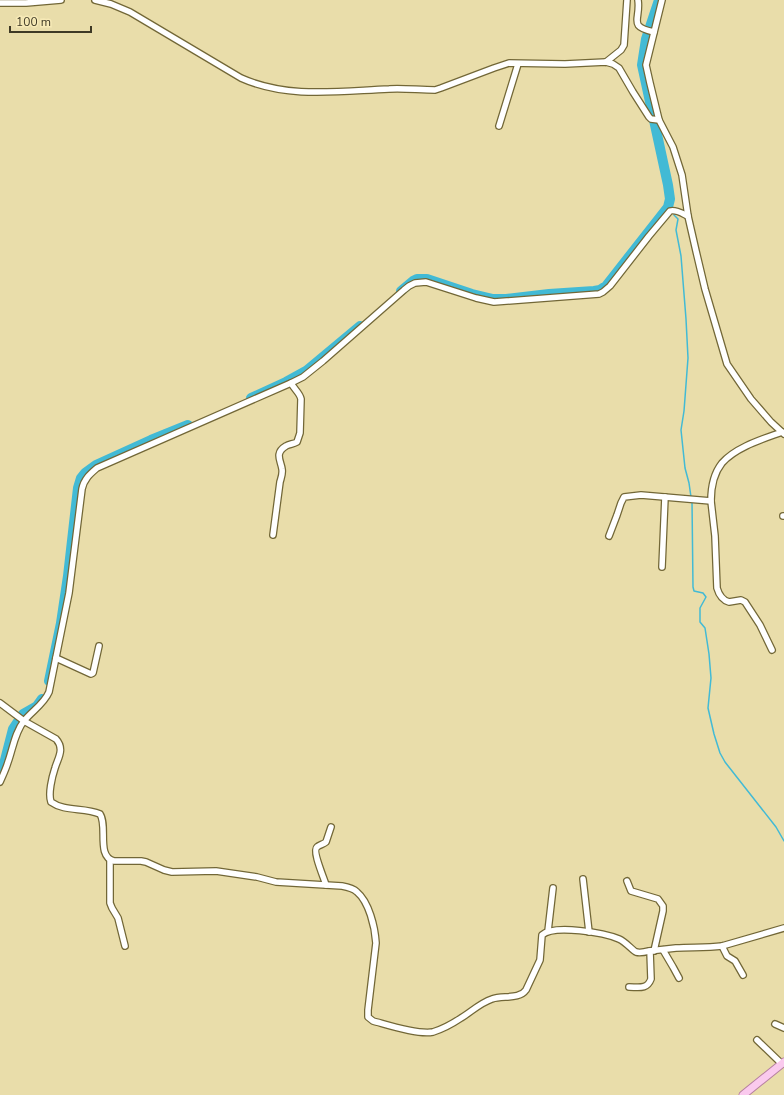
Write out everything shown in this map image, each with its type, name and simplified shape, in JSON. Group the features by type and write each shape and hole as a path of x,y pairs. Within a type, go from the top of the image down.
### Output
{"main road":[{"path":"743,1095 783,1063"}],"street":[{"path":"0,3 26,3 62,0"},
{"path":"95,0 115,5 130,12 241,78 254,84 275,89 337,93 390,89 435,90 509,63 565,64 606,62 619,68 649,117 655,119"},
{"path":"606,62 621,50 624,45 627,0"},
{"path":"638,0 637,24 639,27 650,31"},
{"path":"662,0 650,31 646,69 655,119 673,147 682,175 688,216 705,289 727,364 751,399 783,433 744,447 723,462 716,473 711,495 718,592 723,599 728,602 741,600 746,602 760,625 772,650"},
{"path":"499,126 518,64"},
{"path":"0,782 19,730 21,719 45,700 49,692 69,593 83,484 87,477 97,468 291,383 323,361 404,290 415,283 426,282 476,298 494,302 599,294 610,286 670,211 676,211 688,216"},
{"path":"273,535 282,474 279,455 286,446 298,442 300,433 301,400 291,383"},
{"path":"609,536 620,503 624,497 641,495 711,501"},
{"path":"662,567 665,497"},
{"path":"56,658 91,674 99,646"},
{"path":"0,703 21,719 56,739 60,744 60,755 51,785 51,802 62,808 77,809 100,814 103,824 105,855 110,860 141,861 172,872 216,871 257,877 276,882 342,886 352,888 358,892 366,905 375,932 376,943 369,993 368,1015 373,1021 401,1028 432,1032 444,1028 488,1000 523,994 540,960 542,935 548,931 580,930 619,939 636,952 722,946 784,928"},
{"path":"326,885 316,856 316,849 318,846 326,842 331,827"},
{"path":"110,860 110,903 118,918 125,946"},
{"path":"583,879 589,932"},
{"path":"627,881 631,891 658,900 663,906 652,951 651,979 649,984 644,987 629,987"},
{"path":"548,931 553,888"},
{"path":"722,946 727,956 735,961 742,975"},
{"path":"663,950 679,978"},
{"path":"775,1024 784,1028"},
{"path":"757,1040 783,1063"}],"waterway":[{"path":"401,291 417,279 427,279 472,294 493,299 594,291 600,290 606,286 668,207 670,199 642,65 646,39 659,0"},
{"path":"674,215 678,219 676,230 681,256 688,358 681,430 685,468 691,497"},
{"path":"251,398 306,371 360,326"},
{"path":"49,681 61,623 78,488 81,478 96,465 188,425"},
{"path":"692,501 693,587 694,591 703,593 706,597 700,608 700,622 705,628 709,654 711,678 708,708 714,734 720,753 725,762 776,827 784,841"},
{"path":"0,773 4,764 13,729 23,714 37,706 42,699"}]}
